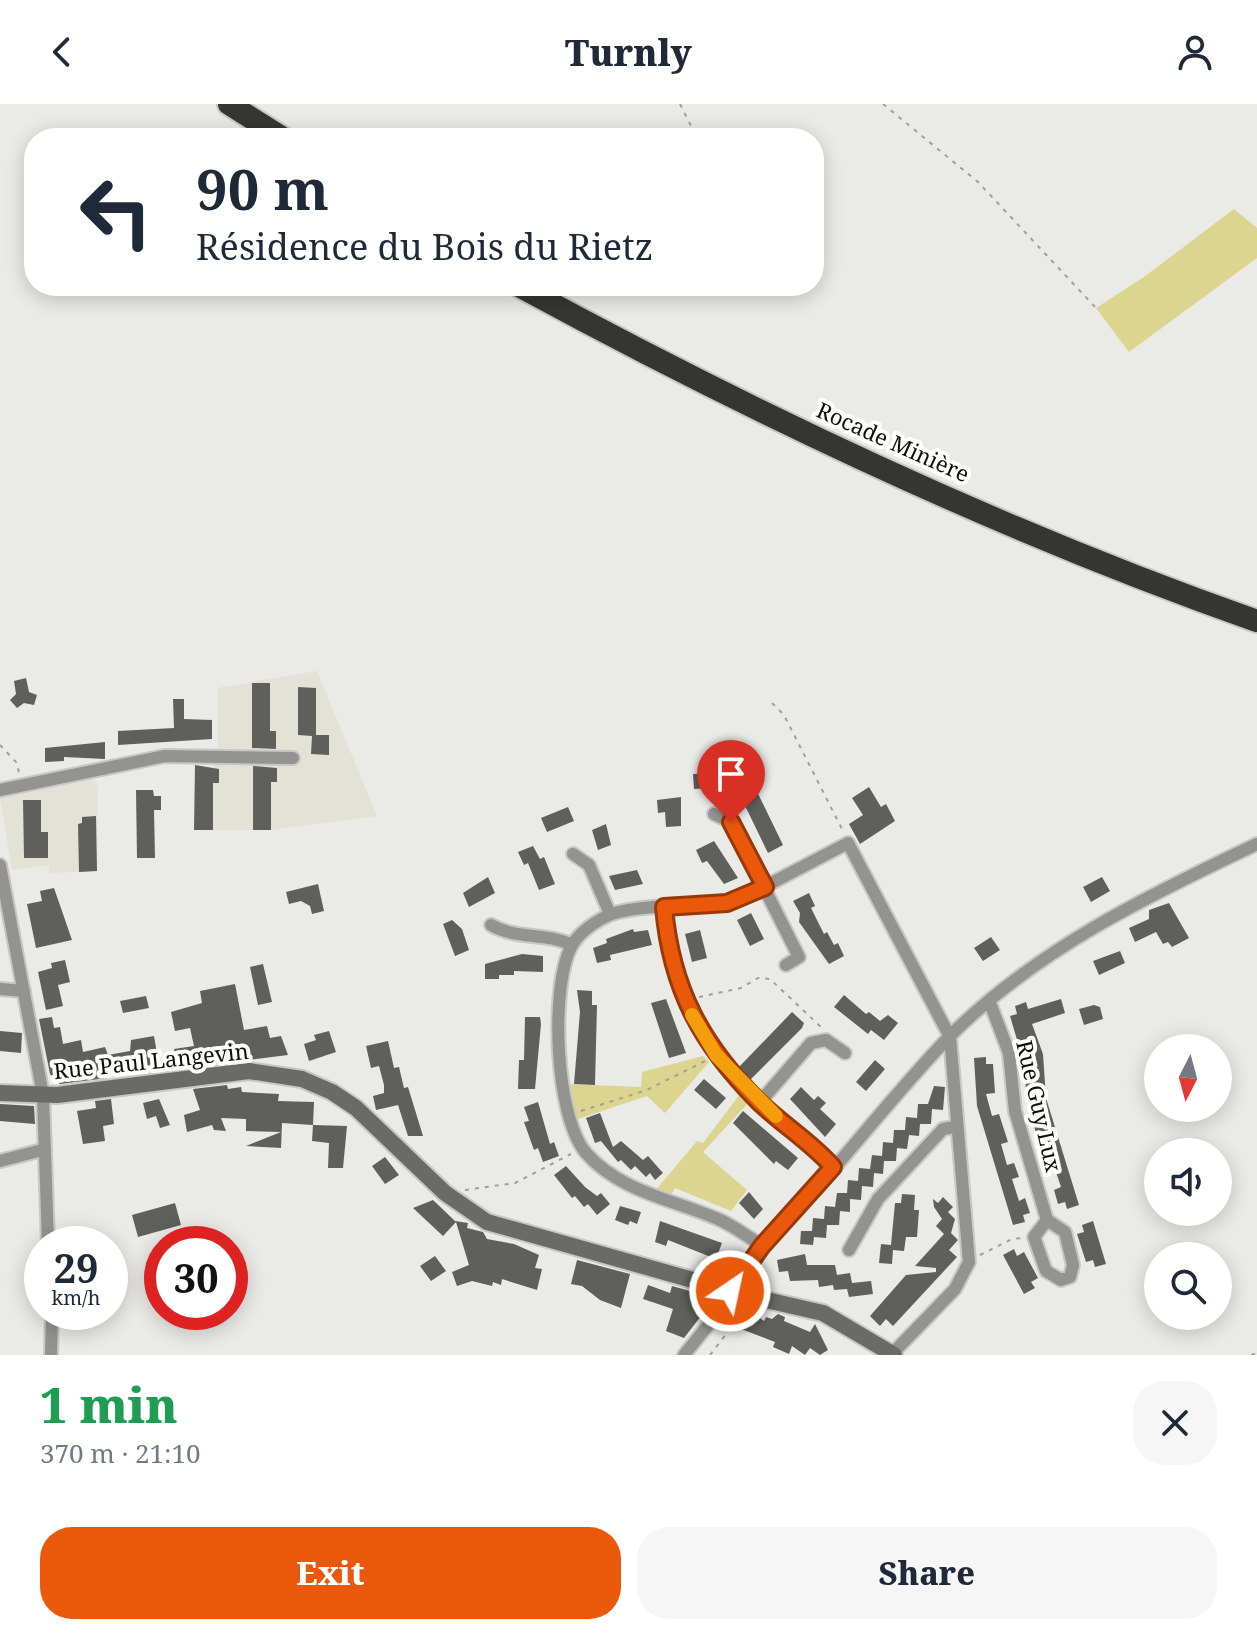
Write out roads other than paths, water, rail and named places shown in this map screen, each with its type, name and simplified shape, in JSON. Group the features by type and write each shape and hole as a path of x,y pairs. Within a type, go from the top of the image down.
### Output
{"highway":[{"path":"207,104 245,128"},
{"path":"229,104 267,128"},
{"name":"Rocade Minière","path":"538,296 718,389 882,466 1048,539 1257,621"},
{"name":"Rocade Minière","path":"563,296 716,375 895,460 1057,530 1257,608"}],"street":[{"path":"0,790 165,756 293,758"},
{"path":"714,814 731,822 799,957 786,965"},
{"path":"762,1246 723,1221 620,1182 583,1148 567,1116 560,1090 561,973 572,945 584,931 610,914 727,903 765,887 848,843 950,1037 955,1127 969,1262 955,1289 893,1354"},
{"path":"684,1355 726,1303 730,1291 762,1246 950,1037 1037,965 1116,915 1257,844"},
{"path":"573,854 589,865 610,914"},
{"path":"0,865 43,1095 42,1150 47,1226"},
{"path":"664,907 666,932 685,1001 698,1030 716,1055 760,1102 833,1167"},
{"path":"491,925 507,935 554,937 572,945"},
{"path":"0,989 24,991"},
{"name":"Rue Guy Lux","path":"990,1003 1009,1053 1015,1111 1047,1220 1065,1232 1073,1265 1070,1277 1061,1280 1046,1271 1034,1237 1047,1220"},
{"path":"760,1102 811,1043 826,1040 845,1053"},
{"name":"Rue Paul Langevin","path":"0,1093 43,1095 227,1073 270,1072 289,1076 332,1092 356,1108 445,1193 473,1214 503,1229 823,1313 893,1354"},
{"path":"849,1250 878,1199 943,1129 955,1127"},
{"path":"0,1161 42,1150"},
{"path":"51,1355 52,1330"}]}
